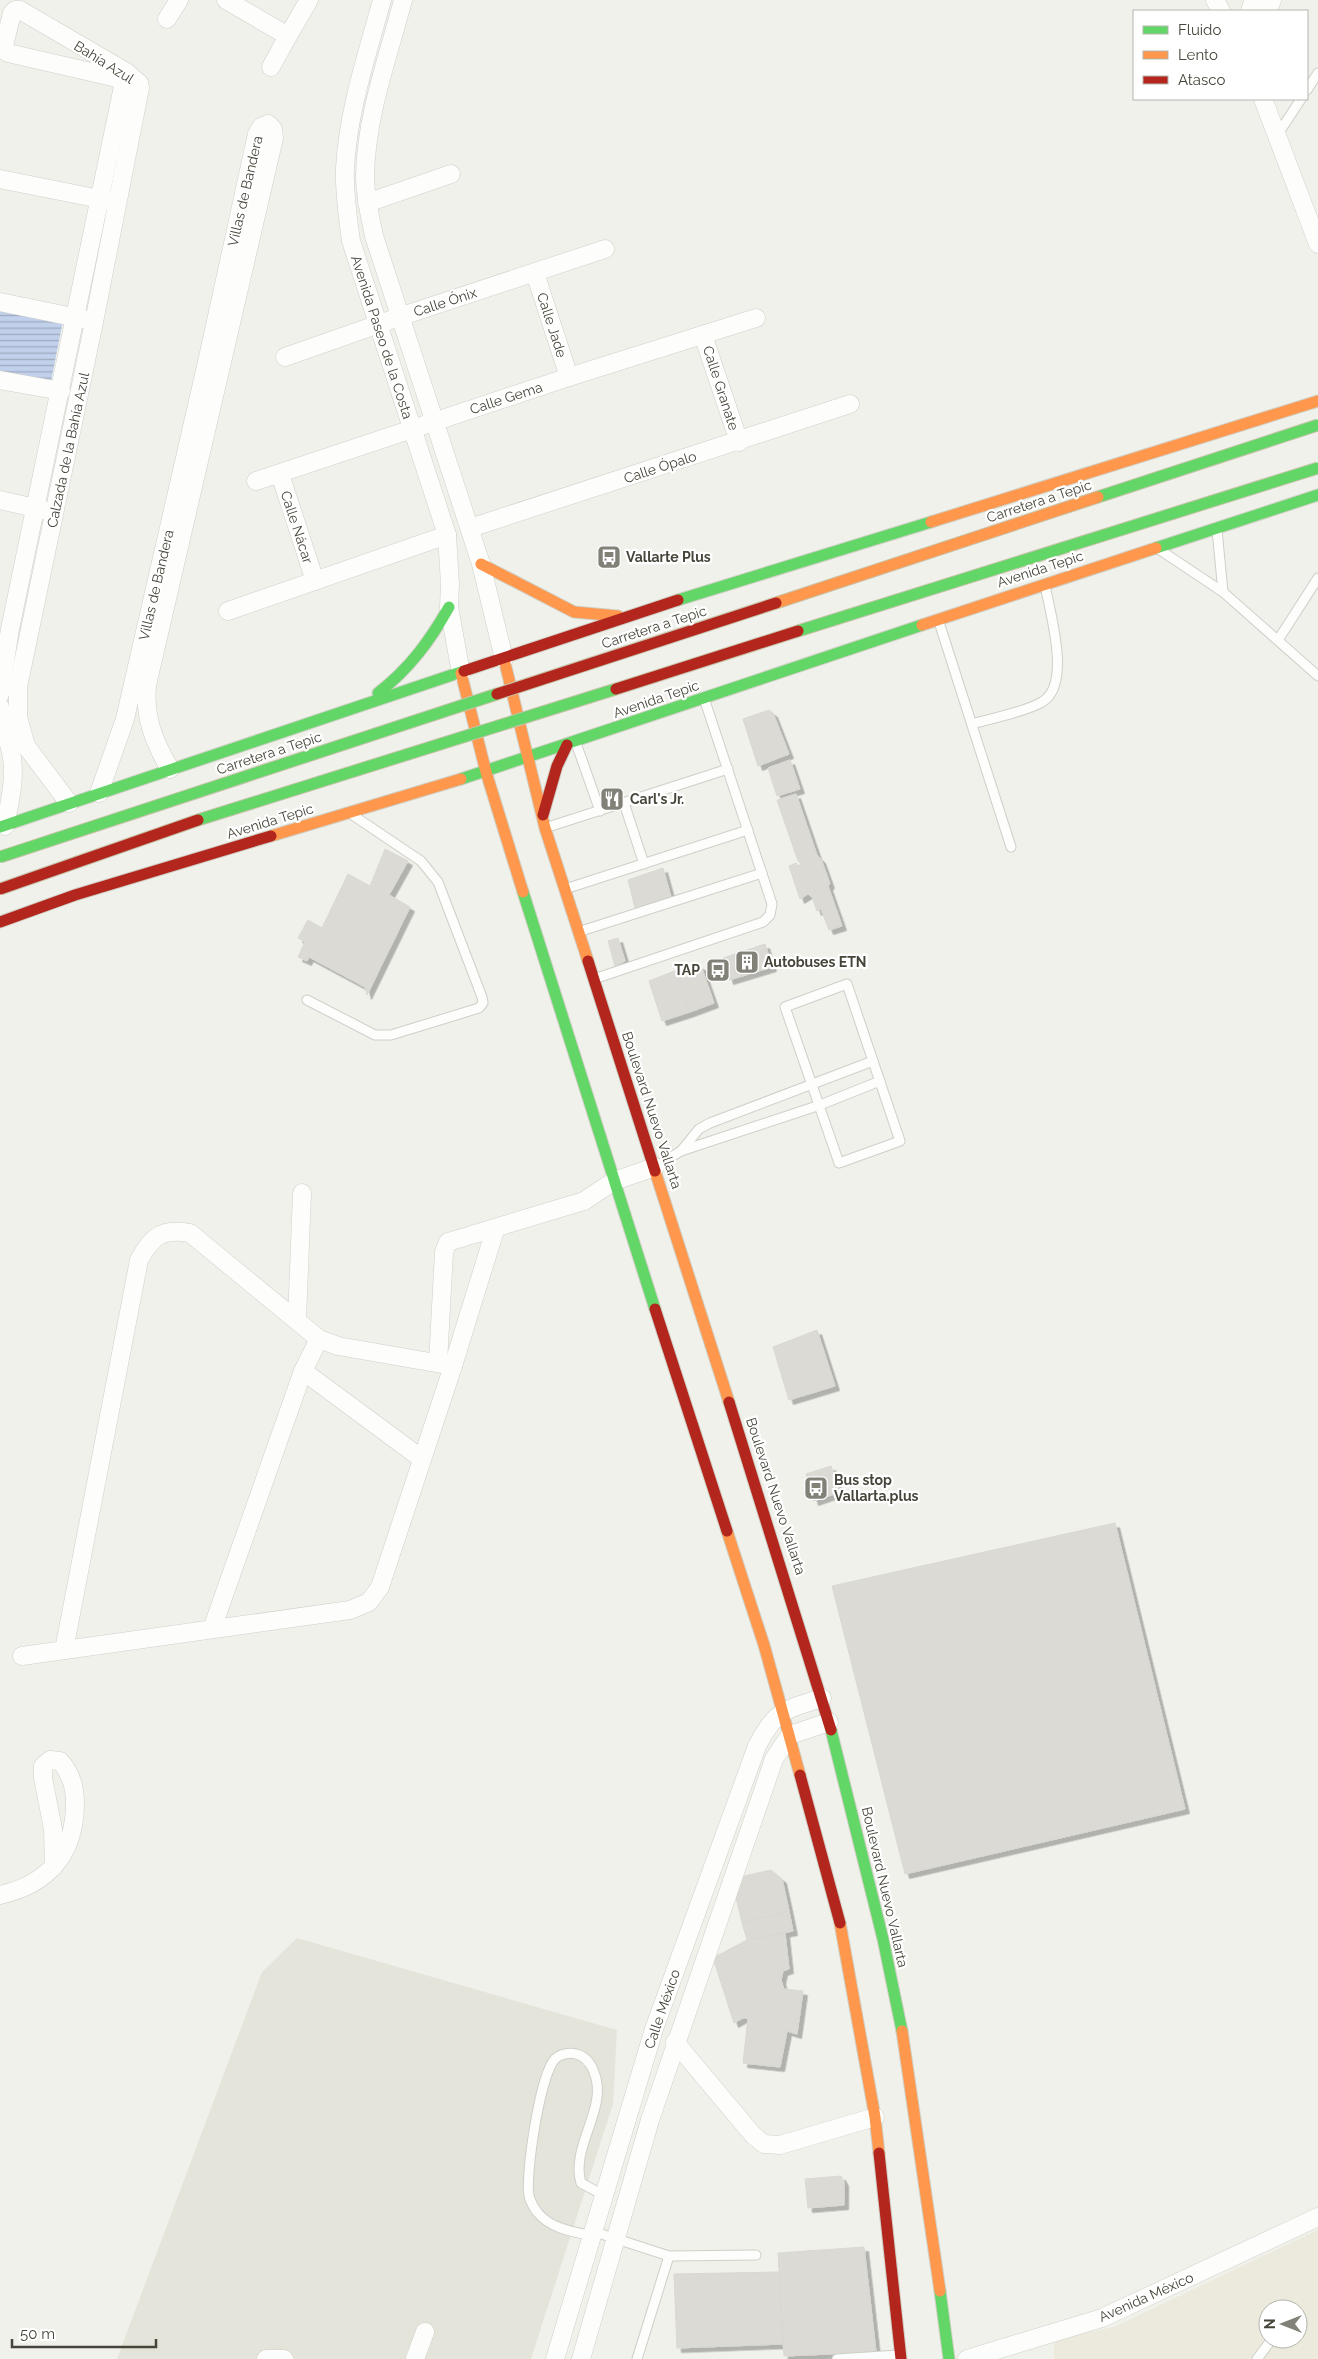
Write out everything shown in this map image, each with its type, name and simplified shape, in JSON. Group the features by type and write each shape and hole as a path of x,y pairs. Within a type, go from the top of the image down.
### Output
{"main road":[{"path":"3,826 364,704 504,659 627,616 1318,401"},
{"name":"Carretera a Tepic","path":"0,857 1318,425"},
{"path":"0,889 213,815 1318,468"},
{"name":"Avenida Tepic","path":"0,922 75,895 486,772 1044,583 1318,495"},
{"path":"481,564 574,612 627,616"},
{"path":"364,704 399,678 418,658 449,607"},
{"name":"Boulevard Nuevo Vallarta","path":"504,659 544,823 655,1167 829,1722 883,1939 905,2046 949,2359"},
{"path":"461,673 486,772 553,992 740,1565 783,1710 837,1907 876,2117 901,2357"},
{"path":"544,823 557,766 572,743"}],"street":[{"path":"167,19 179,0"},
{"path":"226,0 288,36"},
{"path":"271,67 309,0"},
{"name":"Avenida Paseo de la Costa","path":"382,0 350,127 345,170 345,198 351,241 447,535 450,584 449,607 461,673"},
{"name":"Avenida Paseo de la Costa","path":"403,0 367,148 365,177 367,203 374,236 399,317 481,564 504,659"},
{"name":"Bahía Azul","path":"20,10 130,78 8,53 4,46 12,13 20,10"},
{"name":"Calzada de la Bahía Azul","path":"0,694 5,628 37,508 100,199 130,78"},
{"name":"Calzada de la Bahía Azul","path":"3,826 12,789 18,749 18,687 118,203 130,78"},
{"path":"1263,100 1278,134 1318,244"},
{"name":"Villas de Bandera","path":"99,793 125,719 215,364 274,138 273,129 268,124 260,127 257,134 215,364 147,685 147,719 153,736 170,769"},
{"path":"367,203 451,174"},
{"path":"0,179 118,203"},
{"name":"Calle Ónix","path":"285,357 605,249"},
{"name":"Calle Jade","path":"535,273 569,377"},
{"path":"0,302 94,322"},
{"name":"Calle Gema","path":"256,482 412,428 756,318"},
{"name":"Calle Granate","path":"703,335 739,442"},
{"path":"0,380 61,391"},
{"name":"Calle Ópalo","path":"470,528 739,442 850,404"},
{"name":"Calle Nácar","path":"280,474 315,581"},
{"path":"0,500 55,512"},
{"path":"228,610 447,535"},
{"path":"5,628 28,633"},
{"name":"Calzada de la Bahía Azul","path":"0,707 2,727 18,749 69,803"},
{"path":"125,719 147,719"},
{"path":"446,1365 444,1252 448,1242 457,1238 495,1230 584,1201 614,1181 655,1167"},
{"path":"297,1320 302,1193"},
{"path":"64,1650 139,1260 147,1245 159,1234 175,1230 190,1233 319,1339 338,1346 446,1365"},
{"path":"22,1656 350,1610 369,1602 380,1587 422,1459 446,1365 495,1230"},
{"path":"212,1629 303,1372 319,1339"},
{"path":"303,1372 422,1459"},
{"name":"Calle México","path":"555,2359 654,2029 751,1764 766,1728 783,1710 822,1698"},
{"path":"790,1735 829,1722"},
{"name":"Calle México","path":"581,2359 650,2120 675,2042 774,1759 790,1735"},
{"path":"0,1895 14,1892 38,1881 54,1866 69,1843 75,1821 75,1789 67,1768 60,1761 50,1760 44,1766 43,1778 53,1829 54,1866"},
{"path":"675,2042 753,2135 764,2144 780,2145 876,2117"},
{"name":"Avenida México","path":"967,2359 1102,2318 1318,2217"},
{"path":"416,2359 425,2332"},
{"path":"266,2359 284,2359"}],"lane":[{"path":"1308,88 1318,72"},
{"path":"1278,134 1300,100"},
{"path":"1217,529 1223,592"},
{"path":"1156,547 1223,592 1316,670"},
{"path":"1278,640 1318,578"},
{"path":"972,724 1042,702 1053,692 1058,678 1056,643 1044,583"},
{"path":"938,619 1011,847"},
{"path":"594,979 763,922 770,915 772,904 704,698"},
{"path":"572,743 600,811"},
{"path":"544,823 600,811 728,769"},
{"path":"624,803 644,864"},
{"path":"307,1000 375,1035 391,1036 479,1008 483,1003 482,996 438,882 421,861 349,813"},
{"path":"565,889 748,830"},
{"path":"578,932 762,874"},
{"path":"848,984 873,1061 900,1140 839,1163 785,1007 848,984"},
{"path":"681,1151 699,1130 710,1123 873,1061"},
{"path":"655,1167 681,1151 820,1105 880,1081"},
{"path":"605,2196 581,2183 578,2175 580,2157 596,2101 598,2084 594,2070 584,2057 574,2053 565,2054 555,2059 547,2072 540,2098 530,2170 529,2196 538,2213 553,2224 566,2230 616,2239 669,2256 756,2256"},
{"path":"637,2359 669,2256"},
{"path":"837,2359 901,2357"}],"shaded area":[{"path":"297,1938 617,2030 613,2104 531,2359 117,2359 262,1972"},
{"path":"1318,2230 1318,2359 1054,2359 1054,2339 1114,2327"}],"water":[{"path":"0,309 63,321 51,381 0,372"}],"building":[{"path":"769,710 773,713 789,754 758,766 743,719"},
{"path":"790,760 800,789 777,796 768,768"},
{"path":"796,794 817,855 821,859 830,884 828,886 842,926 829,930 821,909 817,911 812,897 808,894 800,899 789,866 796,863 798,866 801,864 798,861 777,800"},
{"path":"385,849 408,861 389,895 410,907 367,995 365,987 309,957 307,961 298,957 305,942 298,938 308,920 322,928 348,874 370,886"},
{"path":"663,868 671,897 635,908 628,880"},
{"path":"618,938 625,961 615,966 608,941"},
{"name":"Autobuses ETN","path":"765,944 772,967 729,980 723,958"},
{"path":"695,964 701,966 714,1003 690,1012 677,970"},
{"path":"677,970 690,1012 662,1021 649,981"},
{"path":"817,1330 835,1386 789,1400 773,1347"},
{"path":"831,1466 840,1492 814,1501 806,1474"},
{"path":"1115,1523 1185,1809 905,1874 832,1586"},
{"path":"771,1870 782,1879 789,1911 742,1923 735,1893 740,1877"},
{"path":"789,1911 793,1931 747,1940 742,1923"},
{"path":"785,1933 789,1969 783,1971 781,1980 784,1989 803,1991 797,2034 787,2031 780,2067 743,2063 748,2018 743,2018 734,2023 713,1958 747,1940"},
{"path":"841,2176 844,2182 844,2205 808,2208 805,2179"},
{"path":"864,2247 876,2352 784,2356 778,2253"},
{"path":"779,2272 783,2344 677,2348 674,2274"}],"traffic: fast":[{"path":"1098,497 1318,425"},
{"path":"798,631 1318,468"},
{"path":"1156,548 1318,495"},
{"path":"678,600 931,522"},
{"path":"378,693 418,654 449,607"},
{"path":"461,779 922,625"},
{"path":"0,827 464,671"},
{"path":"198,820 616,689"},
{"path":"0,857 497,694"},
{"path":"523,892 655,1309"},
{"path":"831,1730 883,1939 902,2031"},
{"path":"940,2291 949,2359"}],"traffic: slow":[{"path":"931,522 1318,401"},
{"path":"776,603 1098,497"},
{"path":"922,625 1156,548"},
{"path":"481,564 574,612 618,616"},
{"path":"504,659 545,828 588,961"},
{"path":"461,673 486,772 523,892"},
{"path":"271,836 461,779"},
{"path":"655,1171 729,1402"},
{"path":"727,1531 764,1645 800,1775"},
{"path":"840,1923 875,2117 879,2153"},
{"path":"902,2031 940,2291"}],"traffic: jam":[{"path":"464,671 678,600"},
{"path":"497,694 776,603"},
{"path":"616,689 798,631"},
{"path":"543,815 557,766 567,745"},
{"path":"0,889 198,820"},
{"path":"0,922 75,895 271,836"},
{"path":"588,961 655,1171"},
{"path":"655,1309 727,1531"},
{"path":"729,1402 831,1730"},
{"path":"800,1775 840,1923"},
{"path":"879,2153 901,2359"}],"place":[{"name":"Vallarte Plus","path":"609,557"},
{"name":"Carl's Jr.","path":"612,799"},
{"name":"Autobuses ETN","path":"747,962"},
{"name":"TAP","path":"718,970"},
{"name":"Bus stop Vallarta.plus","path":"816,1488"}]}
